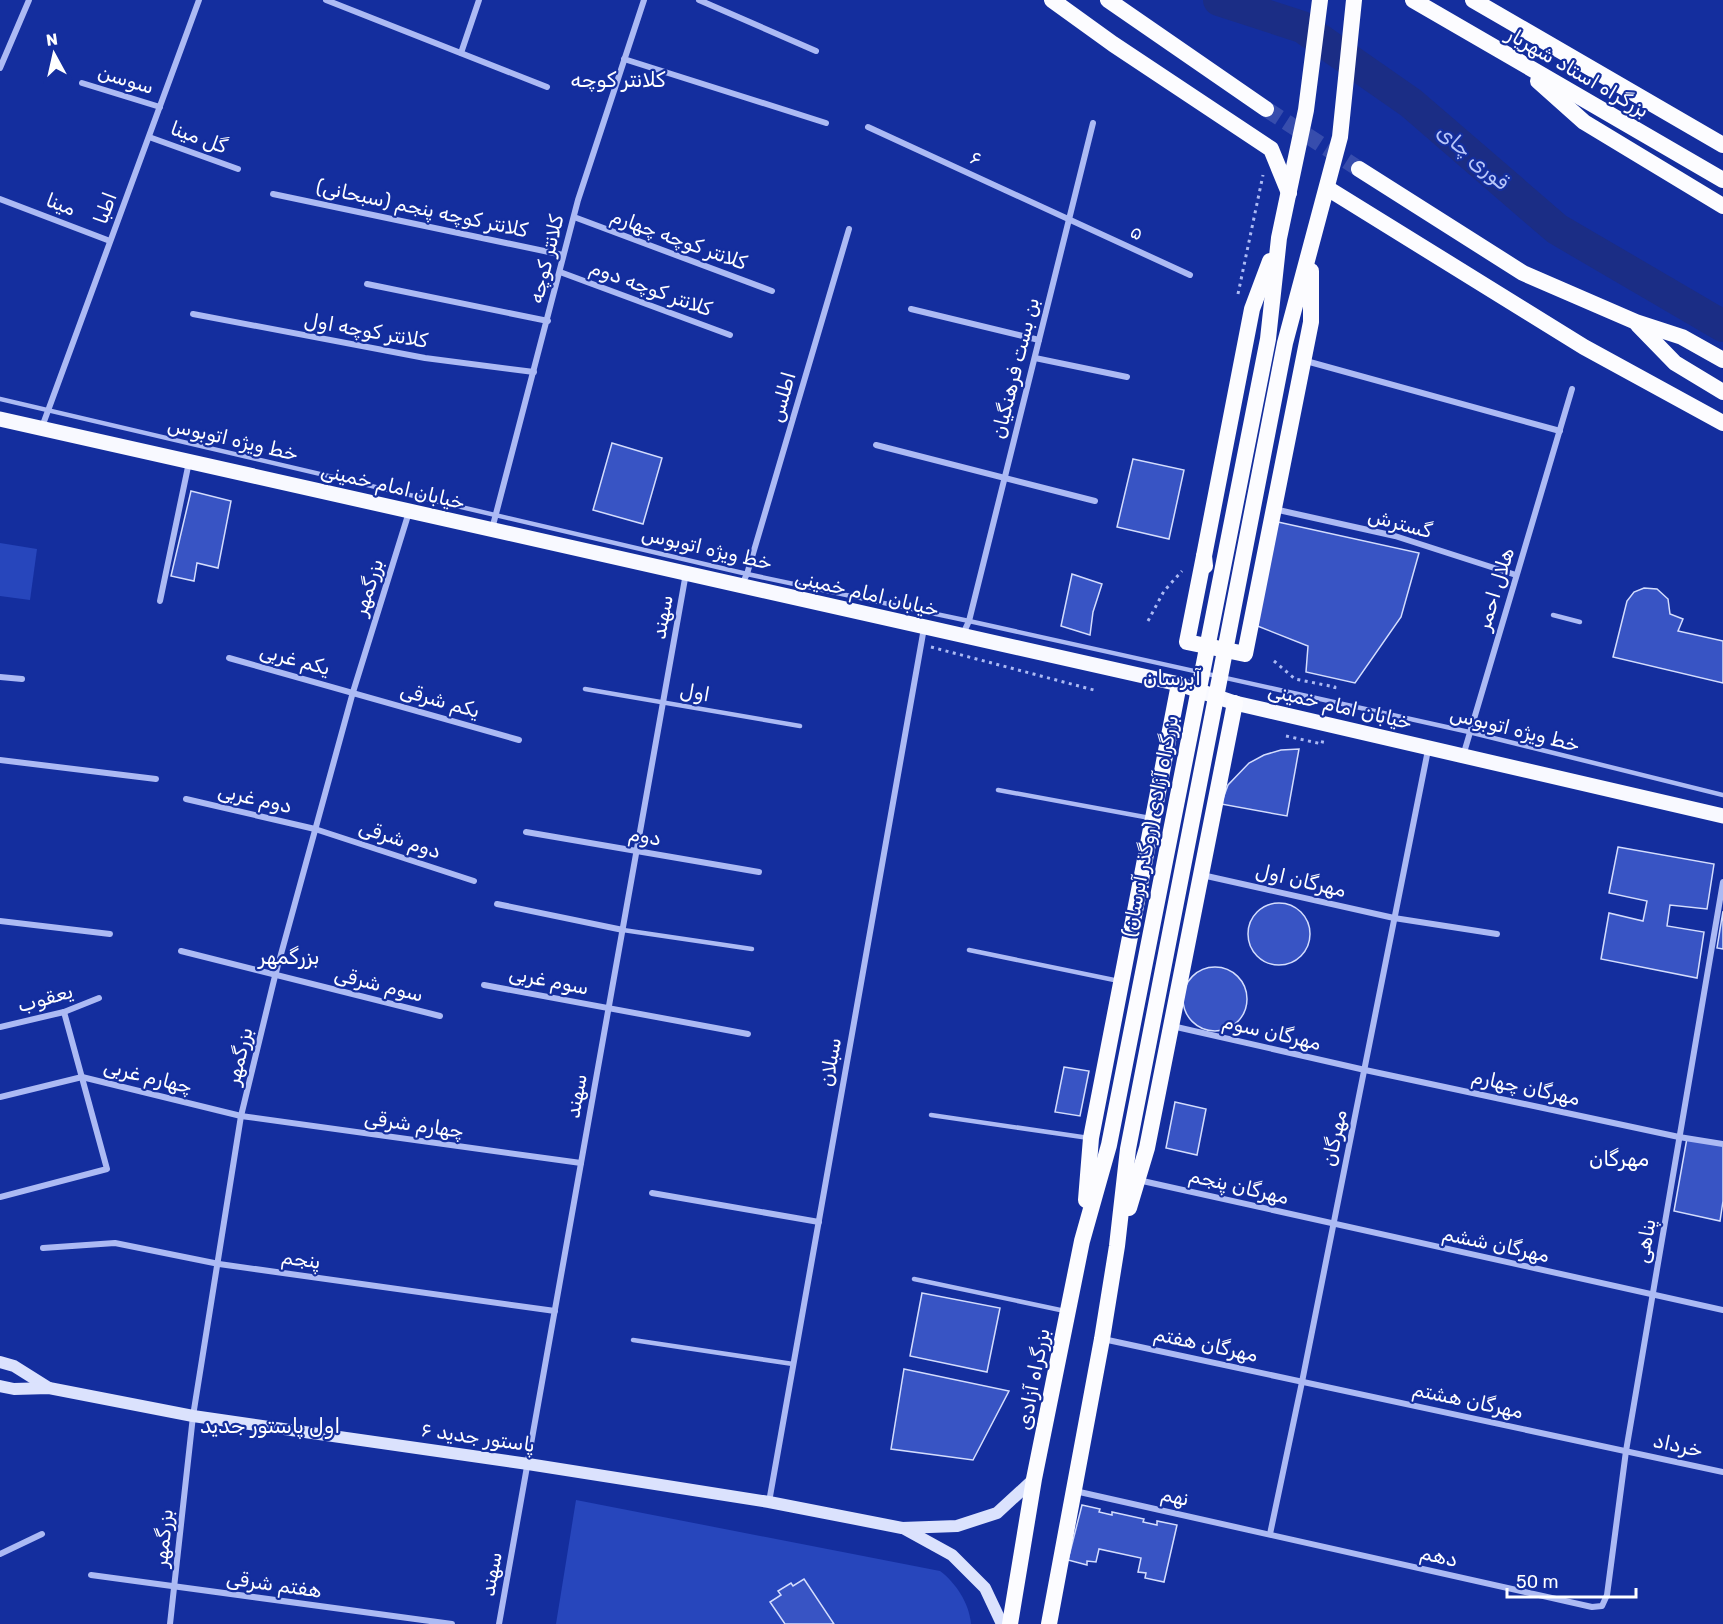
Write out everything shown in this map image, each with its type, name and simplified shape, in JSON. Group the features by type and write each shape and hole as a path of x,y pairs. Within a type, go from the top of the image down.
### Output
{"highway":[{"path":"1052,0 1113,44 1271,149 1289,193"},
{"path":"1108,0 1266,109"},
{"path":"1320,0 1306,110 1289,193 1279,238 1252,309 1187,642 1245,654 1311,322 1312,246 1340,137 1354,0"},
{"name":"بزرگراه استاد شهریار","path":"1413,0 1723,180"},
{"path":"1473,0 1723,145"},
{"path":"1508,56 1584,122 1723,206"},
{"path":"1359,169 1523,273 1636,322 1682,337 1723,360"},
{"path":"1326,188 1584,347 1723,423"},
{"name":"بزرگراه آزادی (روگذر آبرسان)","path":"1109,1145 1268,339 1279,238"},
{"name":"بزرگراه آزادی (روگذر آبرسان)","path":"1117,1246 1128,1149 1286,343 1312,246"},
{"path":"1636,322 1675,363 1723,392"},
{"path":"1204,556 1209,576 1220,582 1244,588 1250,587 1261,572"},
{"path":"1082,1241 1091,1138 1179,684"},
{"path":"1049,1624 1117,1246 1147,1148 1235,703"},
{"path":"1139,892 1153,880 1175,878 1189,887 1196,902"},
{"name":"بزرگراه آزادی","path":"1010,1624 1034,1479 1082,1241 1109,1145"}],"main road":[{"name":"خیابان امام خمینی","path":"0,419 410,511 494,523 686,573 744,580 924,627 1179,684 1235,703 1723,816"},
{"name":"پاستور جدید ۶","path":"0,1362 14,1366 49,1388"},
{"name":"پاستور جدید ۶","path":"0,1386 14,1389 49,1388 193,1416 528,1464 769,1502 902,1528 957,1526 997,1513 1034,1479"},
{"name":"پاستور جدید ۶","path":"902,1528 952,1554 985,1588 1002,1624"}],"street":[{"path":"0,69 29,0"},
{"name":"اطبا","path":"42,428 199,0"},
{"path":"326,0 547,87"},
{"path":"461,53 480,0"},
{"name":"کلانتر کوچه","path":"494,523 548,321 563,255 644,0"},
{"path":"699,0 816,51"},
{"path":"624,59 826,123"},
{"name":"سوسن","path":"82,83 160,106"},
{"name":"بن بست فرهنگیان","path":"962,636 969,621 1093,123"},
{"name":"۶","path":"868,127 1069,219"},
{"name":"گل مینا","path":"149,136 238,169"},
{"name":"کلانتر کوچه پنجم (سبحانی)","path":"273,194 563,255"},
{"name":"مینا","path":"0,199 110,240"},
{"name":"کلانتر کوچه چهارم","path":"574,217 772,291"},
{"name":"۵","path":"1069,219 1190,275"},
{"name":"اطلس","path":"744,580 849,229"},
{"name":"کلانتر کوچه دوم","path":"560,272 730,335"},
{"path":"367,284 548,321"},
{"path":"911,309 1039,340"},
{"name":"کلانتر کوچه اول","path":"193,314 425,358 534,372"},
{"path":"1035,358 1127,377"},
{"path":"1303,360 1560,431"},
{"name":"هلال احمر","path":"1463,756 1572,389"},
{"path":"876,445 1095,501"},
{"path":"160,602 189,461"},
{"name":"گسترش","path":"1274,508 1395,536 1516,575"},
{"name":"بزرگمهر","path":"170,1624 193,1416 241,1116 275,976 352,692 410,511"},
{"name":"سهند","path":"499,1624 686,573"},
{"name":"سبلان","path":"769,1502 924,627"},
{"name":"یکم غربی","path":"229,658 352,692"},
{"path":"0,676 22,680"},
{"name":"یکم شرقی","path":"352,692 519,740"},
{"name":"مهرگان","path":"1270,1534 1428,748"},
{"path":"0,760 156,779"},
{"name":"دوم غربی","path":"186,799 315,829"},
{"name":"دوم شرقی","path":"315,829 474,881"},
{"name":"دوم","path":"526,832 759,872"},
{"name":"مهرگان اول","path":"1201,874 1394,918 1497,934"},
{"name":"پناهی","path":"1602,1605 1607,1595 1626,1451 1723,882"},
{"path":"497,904 623,930"},
{"path":"0,921 110,934"},
{"path":"181,951 275,976"},
{"name":"سوم شرقی","path":"275,976 440,1016"},
{"name":"سوم غربی","path":"484,985 609,1008"},
{"name":"یعقوب","path":"0,1027 64,1012 99,998"},
{"path":"609,1008 748,1034"},
{"path":"0,1197 107,1169 64,1012"},
{"name":"مهرگان سوم","path":"1171,1026 1365,1070"},
{"name":"مهرگان چهارم","path":"1365,1070 1679,1137 1723,1144"},
{"path":"0,1097 82,1077"},
{"name":"چهارم غربی","path":"82,1077 241,1116"},
{"name":"چهارم شرقی","path":"241,1116 581,1163"},
{"name":"مهرگان پنجم","path":"1137,1180 1333,1225"},
{"path":"651,1193 819,1222"},
{"name":"مهرگان ششم","path":"1333,1225 1723,1310"},
{"name":"پنجم","path":"44,1248 115,1243 219,1264 555,1311"},
{"name":"مهرگان هفتم","path":"1102,1339 1302,1382"},
{"name":"مهرگان هشتم","path":"1302,1382 1626,1451"},
{"name":"خرداد","path":"1626,1451 1723,1472"},
{"name":"نهم","path":"1073,1491 1270,1534"},
{"path":"0,1554 42,1534"},
{"name":"دهم","path":"1270,1534 1592,1607 1602,1605"},
{"name":"هفتم شرقی","path":"92,1575 452,1624"}],"lane":[{"name":"خط ویژه اتوبوس","path":"0,399 494,523 744,580 969,621 1469,732 1723,795"},
{"path":"1508,603 1516,605"},
{"path":"1553,615 1580,622"},
{"name":"اول","path":"585,688 800,726"},
{"path":"998,790 1153,819"},
{"path":"623,930 752,949"},
{"path":"969,950 1122,981"},
{"path":"932,1114 1091,1138"},
{"path":"914,1279 1068,1312"},
{"path":"633,1340 793,1365"}],"path":[{"path":"921,644 1094,690"},
{"path":"1274,661 1295,679 1335,687"},
{"path":"1286,736 1322,744"}],"shaded area":[{"path":"0,543 37,549 30,600 0,596"},
{"path":"576,1500 940,1571 961,1594 968,1609 971,1624 556,1624"}],"building":[{"path":"612,443 662,458 643,524 593,510"},
{"path":"1133,459 1184,470 1169,539 1117,527"},
{"path":"191,491 231,501 218,568 197,563 194,581 171,576"},
{"path":"1278,522 1419,553 1401,617 1355,683 1306,672 1308,646 1255,625"},
{"path":"1072,574 1102,584 1093,612 1090,635 1061,626"},
{"path":"1644,588 1657,589 1668,599 1670,614 1683,619 1678,631 1723,641 1723,683 1613,657 1627,601 1634,592"},
{"path":"1299,749 1287,816 1221,804 1228,785 1249,763 1281,750"},
{"path":"1618,847 1714,864 1707,909 1670,905 1667,926 1704,932 1697,978 1601,959 1609,913 1643,921 1647,901 1609,893"},
{"path":"1279,903 1296,908 1301,912 1305,917 1310,934 1305,951 1301,956 1296,960 1279,965 1262,960 1257,956 1253,951 1248,934 1253,917 1257,912 1262,908"},
{"path":"1723,911 1723,949 1717,948"},
{"path":"1215,967 1233,973 1241,981 1247,999 1241,1017 1233,1025 1215,1031 1197,1025 1189,1017 1183,999 1189,981 1197,973"},
{"path":"1064,1067 1089,1071 1080,1116 1055,1112"},
{"path":"1175,1102 1206,1109 1197,1155 1166,1148"},
{"path":"1687,1138 1723,1144 1723,1201 1720,1221 1674,1211"},
{"path":"922,1293 1000,1308 987,1372 910,1356"},
{"path":"904,1369 1009,1391 973,1460 891,1449"},
{"path":"1082,1505 1100,1509 1099,1512 1112,1515 1112,1512 1144,1519 1143,1522 1157,1525 1157,1521 1177,1525 1164,1582 1145,1578 1146,1573 1138,1572 1141,1558 1099,1549 1096,1562 1087,1561 1087,1565 1068,1560"},
{"path":"804,1579 834,1624 785,1624 770,1602 781,1595 778,1591 791,1583 793,1586"}],"waterway":[{"name":"قوری چای","path":"1219,0 1302,27 1411,103 1557,229 1723,326"}],"tunnel":[{"path":"1266,109 1359,169"}],"district":[{"name":"کلانتر کوچه","path":"618,80"},
{"name":"آبرسان","path":"1172,678"},
{"name":"بزرگمهر","path":"289,957"},
{"name":"مهرگان","path":"1619,1159"},
{"name":"اول پاستور جدید","path":"270,1426"}]}
